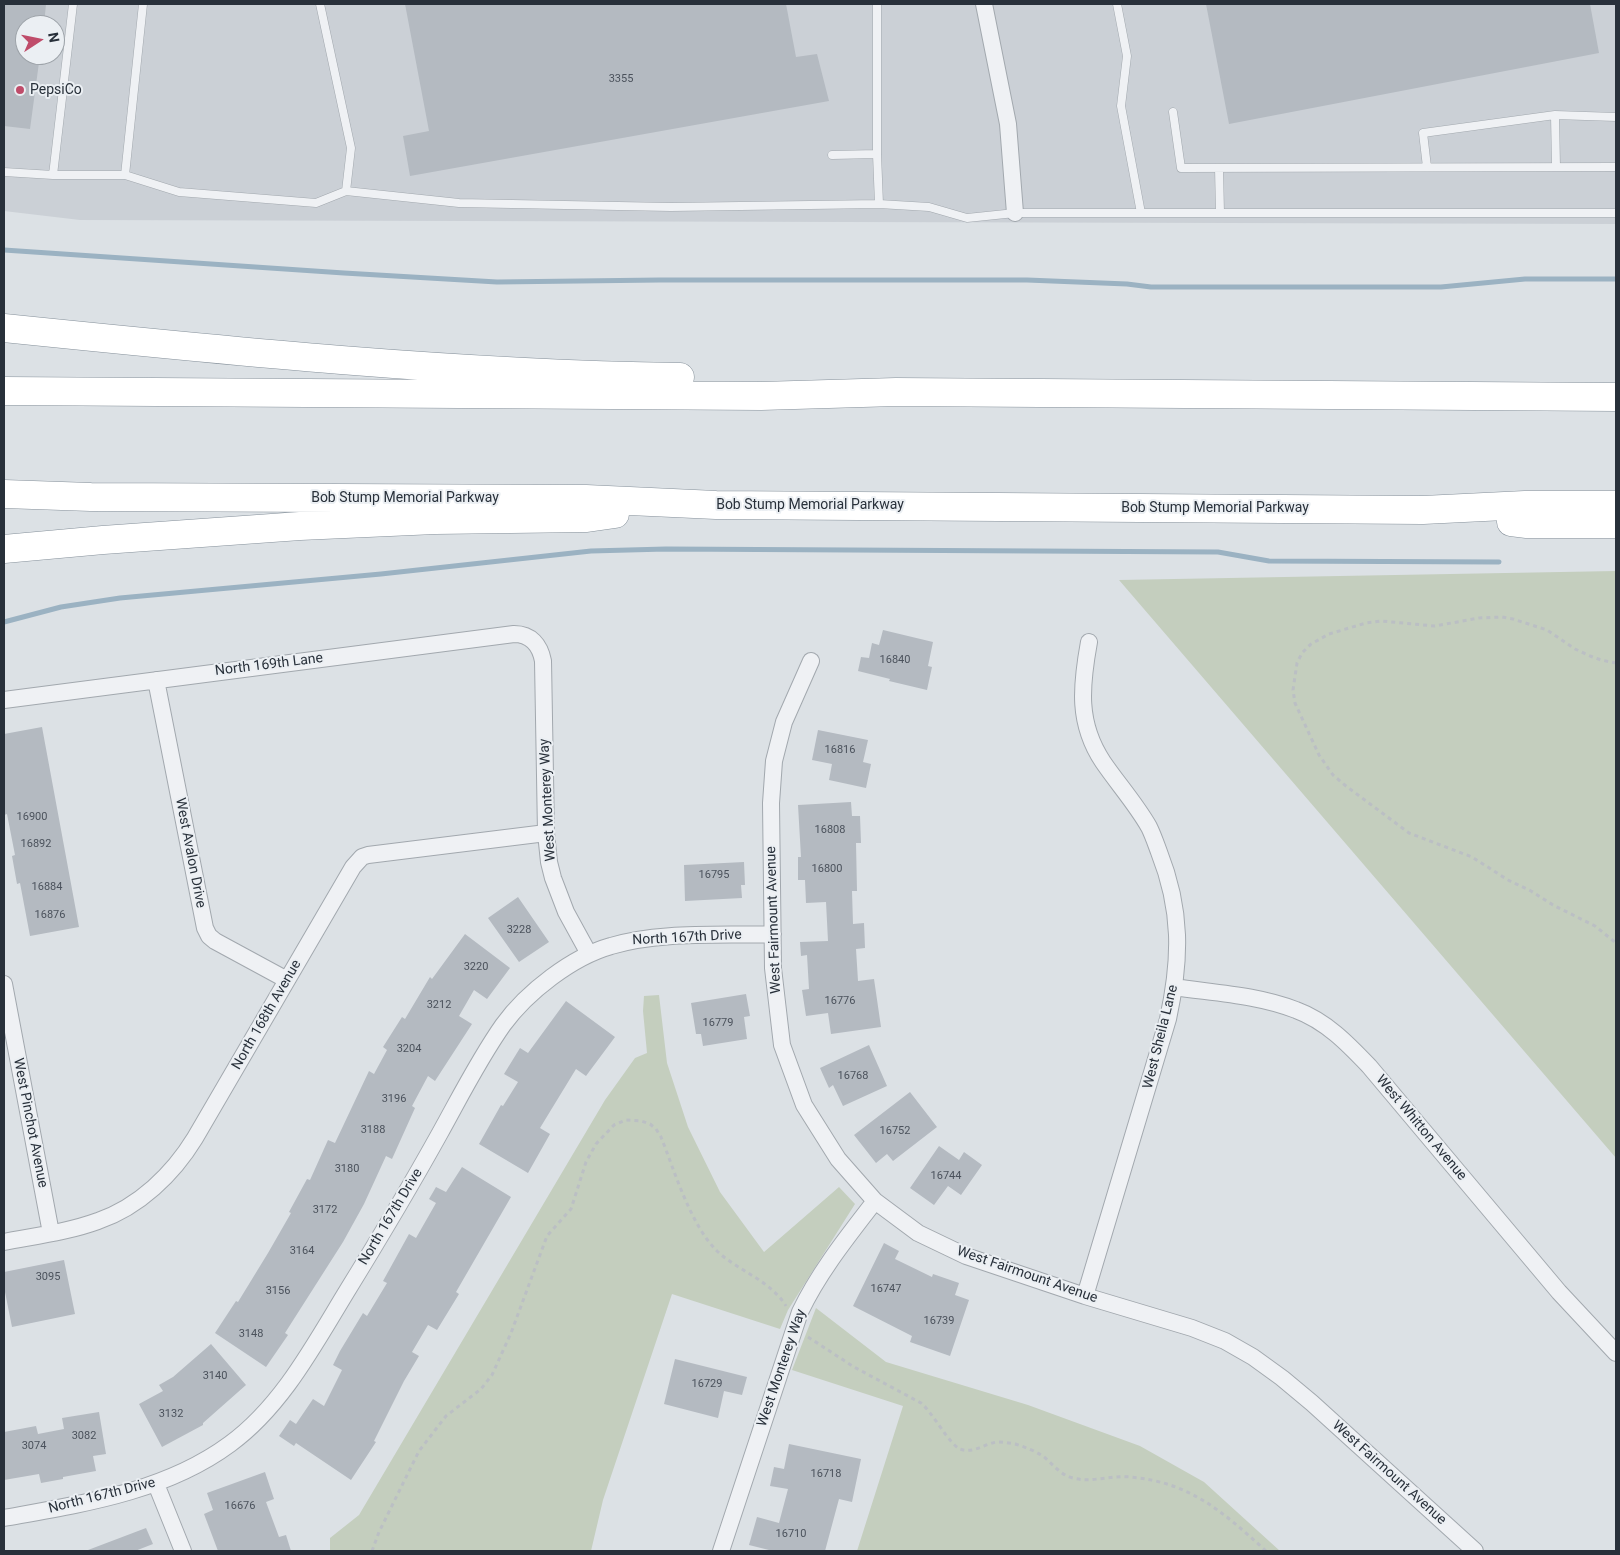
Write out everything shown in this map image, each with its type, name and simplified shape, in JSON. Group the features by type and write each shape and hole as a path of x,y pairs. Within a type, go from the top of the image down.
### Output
{"highway":[{"path":"4,328 250,353 359,361 597,374 758,378 896,392"},
{"path":"4,392 761,396 896,392 1616,397"},
{"name":"Bob Stump Memorial Parkway","path":"4,494 91,497 586,499 701,504 1423,510 1524,505 1616,505"},
{"path":"4,549 300,526 436,520 588,518 701,504"},
{"path":"1423,510 1527,524 1616,524"}],"street":[{"path":"984,4 1008,124 1015,213"},
{"name":"North 169th Lane","path":"4,700 514,634 528,636 533,640"},
{"name":"West Monterey Way","path":"533,640 542,653 543,661 546,833 549,862 566,912 589,954"},
{"name":"West Sheila Lane","path":"1085,1296 1155,1064 1174,987 1178,938 1175,905 1165,868 1150,828 1103,762 1090,737 1083,711 1082,677 1089,642"},
{"name":"West Fairmount Avenue","path":"811,661 784,722 774,761 771,804 773,968 782,1045 804,1105 838,1160 875,1202 918,1232 966,1256 1085,1296 1192,1328 1225,1341 1253,1357 1312,1403 1475,1551"},
{"name":"West Avalon Drive","path":"156,680 205,928 209,936 215,941 288,980"},
{"name":"North 168th Avenue","path":"4,1242 79,1227 99,1221 118,1212 152,1189 168,1175 184,1157 353,867 362,857 546,833"},
{"name":"North 167th Drive","path":"4,1518 106,1498 156,1484 211,1457 248,1430 265,1413 298,1370 319,1337 396,1210 485,1052 504,1024 521,1004 565,968 589,954 609,946 649,938 773,934"},
{"name":"West Pinchot Avenue","path":"4,984 50,1233"},
{"name":"West Whitton Avenue","path":"1174,987 1263,1000 1297,1010 1320,1022 1344,1040 1369,1066 1559,1292 1616,1353"},
{"name":"West Monterey Way","path":"721,1551 795,1324 805,1300 842,1244 875,1202"},
{"path":"156,1484 183,1551"}],"lane":[{"path":"54,175 73,4"},
{"path":"125,175 143,4"},
{"path":"320,4 351,148 346,191"},
{"path":"877,4 879,204"},
{"path":"1118,4 1127,56 1121,106 1141,213"},
{"path":"1173,112 1181,168 1616,167"},
{"path":"1427,168 1423,133 1555,115 1616,117"},
{"path":"1555,115 1556,167"},
{"path":"832,155 877,154"},
{"path":"1219,168 1220,213"},
{"path":"4,172 54,175 125,175 179,192 316,203 346,191 469,203 671,207 879,204 928,207 967,218 1015,213 1616,213"}],"path":[{"path":"1616,663 1590,656 1575,649 1547,630 1513,619 1497,617 1479,618 1435,626 1381,621 1366,623 1329,634 1311,644 1302,653 1298,663 1293,690 1295,703 1319,755 1333,775 1346,786 1409,832 1472,857 1508,880 1595,926 1616,943"},
{"path":"372,1551 379,1532 419,1451 446,1416 461,1403 476,1394 489,1380 511,1333 548,1236 571,1209 591,1152 609,1129 620,1121 630,1120 650,1124 656,1129 699,1226 707,1238 730,1262 776,1292 795,1324 805,1335 854,1367 921,1403 930,1411 953,1443 959,1448 970,1450 992,1443 1004,1442 1025,1447 1035,1452 1061,1473 1075,1479 1130,1477 1178,1487 1208,1502 1266,1551"}],"shaded area":[{"path":"4,4 1616,4 1616,224 80,220 4,211"}],"green space":[{"path":"1616,571 1616,1158 1119,580"},
{"path":"659,995 667,1063 688,1127 720,1192 764,1252 839,1187 855,1204 788,1310 780,1329 672,1294 603,1500 591,1551 330,1551 330,1538 359,1515 605,1100 635,1058 647,1053 643,1011 644,996"},
{"path":"816,1308 886,1362 1028,1405 1140,1446 1204,1482 1280,1551 857,1551 903,1406 792,1370"}],"building":[{"name":"PepsiCo","path":"4,4 46,4 45,15 15,15 15,65 39,65 30,129 4,126"},
{"path":"405,4 786,4 796,57 817,54 829,101 410,176 403,136 429,131"},
{"path":"1206,4 1590,4 1599,53 1229,124"},
{"path":"883,630 933,642 928,666 932,667 927,690 858,671 861,657 869,658 872,643 879,645"},
{"path":"42,727 79,927 30,936 20,883 17,884 12,856 15,855 7,814 4,815 4,734"},
{"path":"818,730 868,740 863,762 871,764 866,788 829,780 832,764 812,760"},
{"path":"851,802 852,816 860,816 861,843 856,843 857,891 852,891 853,924 864,923 865,948 856,949 858,981 874,979 881,1027 831,1034 828,1013 806,1016 802,990 809,989 807,955 801,956 800,942 828,941 826,902 806,903 805,880 798,880 798,857 801,857 798,805"},
{"path":"744,862 745,885 741,885 742,898 685,901 684,865"},
{"path":"518,897 549,942 519,962 488,918"},
{"path":"465,934 510,968 487,999 474,990 459,1016 472,1024 435,1081 428,1076 412,1106 415,1108 392,1159 386,1156 364,1204 343,1242 285,1333 288,1335 266,1367 215,1333 236,1301 238,1302 268,1253 291,1213 289,1212 307,1179 310,1180 328,1140 335,1143 369,1071 374,1074 387,1050 383,1047 402,1017 405,1019 430,977 432,979"},
{"path":"746,994 750,1016 744,1017 747,1039 703,1046 701,1034 696,1034 691,1003"},
{"path":"566,1001 615,1037 586,1076 576,1069 540,1128 550,1134 528,1173 479,1144 501,1105 503,1106 518,1082 504,1074 520,1048 528,1053"},
{"path":"869,1045 887,1086 843,1106 833,1085 829,1088 820,1068"},
{"path":"910,1092 937,1127 893,1161 887,1154 876,1163 854,1135"},
{"path":"939,1146 959,1160 964,1152 982,1165 961,1195 948,1186 934,1205 910,1188"},
{"path":"462,1167 511,1197 456,1292 459,1294 437,1330 428,1325 412,1352 419,1356 404,1381 374,1441 376,1442 351,1480 296,1443 294,1446 279,1436 290,1420 296,1424 313,1399 324,1406 342,1370 333,1365 340,1351 363,1313 367,1316 387,1283 383,1281 409,1234 416,1238 436,1203 429,1199 436,1187 446,1192"},
{"path":"884,1243 899,1251 895,1259 932,1277 933,1274 959,1283 955,1295 969,1300 950,1356 910,1342 912,1336 853,1306"},
{"path":"64,1260 75,1314 12,1327 4,1287 4,1272"},
{"path":"211,1344 246,1385 203,1425 162,1447 139,1404 163,1391 159,1385 173,1377"},
{"path":"675,1359 747,1377 742,1395 724,1391 718,1418 664,1404"},
{"path":"99,1412 106,1454 93,1456 96,1471 41,1483 39,1474 4,1480 4,1432 36,1426 38,1434 64,1429 62,1418"},
{"path":"789,1444 861,1459 852,1502 839,1499 825,1551 773,1551 749,1545 757,1517 779,1523 788,1489 770,1486 774,1467 784,1469"},
{"path":"265,1472 274,1499 266,1502 279,1537 286,1535 291,1551 218,1551 204,1514 213,1510 207,1493"},
{"path":"146,1528 153,1544 135,1551 88,1551 88,1550"}],"waterway":[{"path":"4,250 497,282 1027,280 1127,284 1151,287 1441,287 1525,279 1616,279"},
{"path":"4,622 61,607 120,598 381,574 591,551 666,549 1218,552 1269,561 1499,562"}],"place":[{"name":"PepsiCo","path":"20,90"}]}
